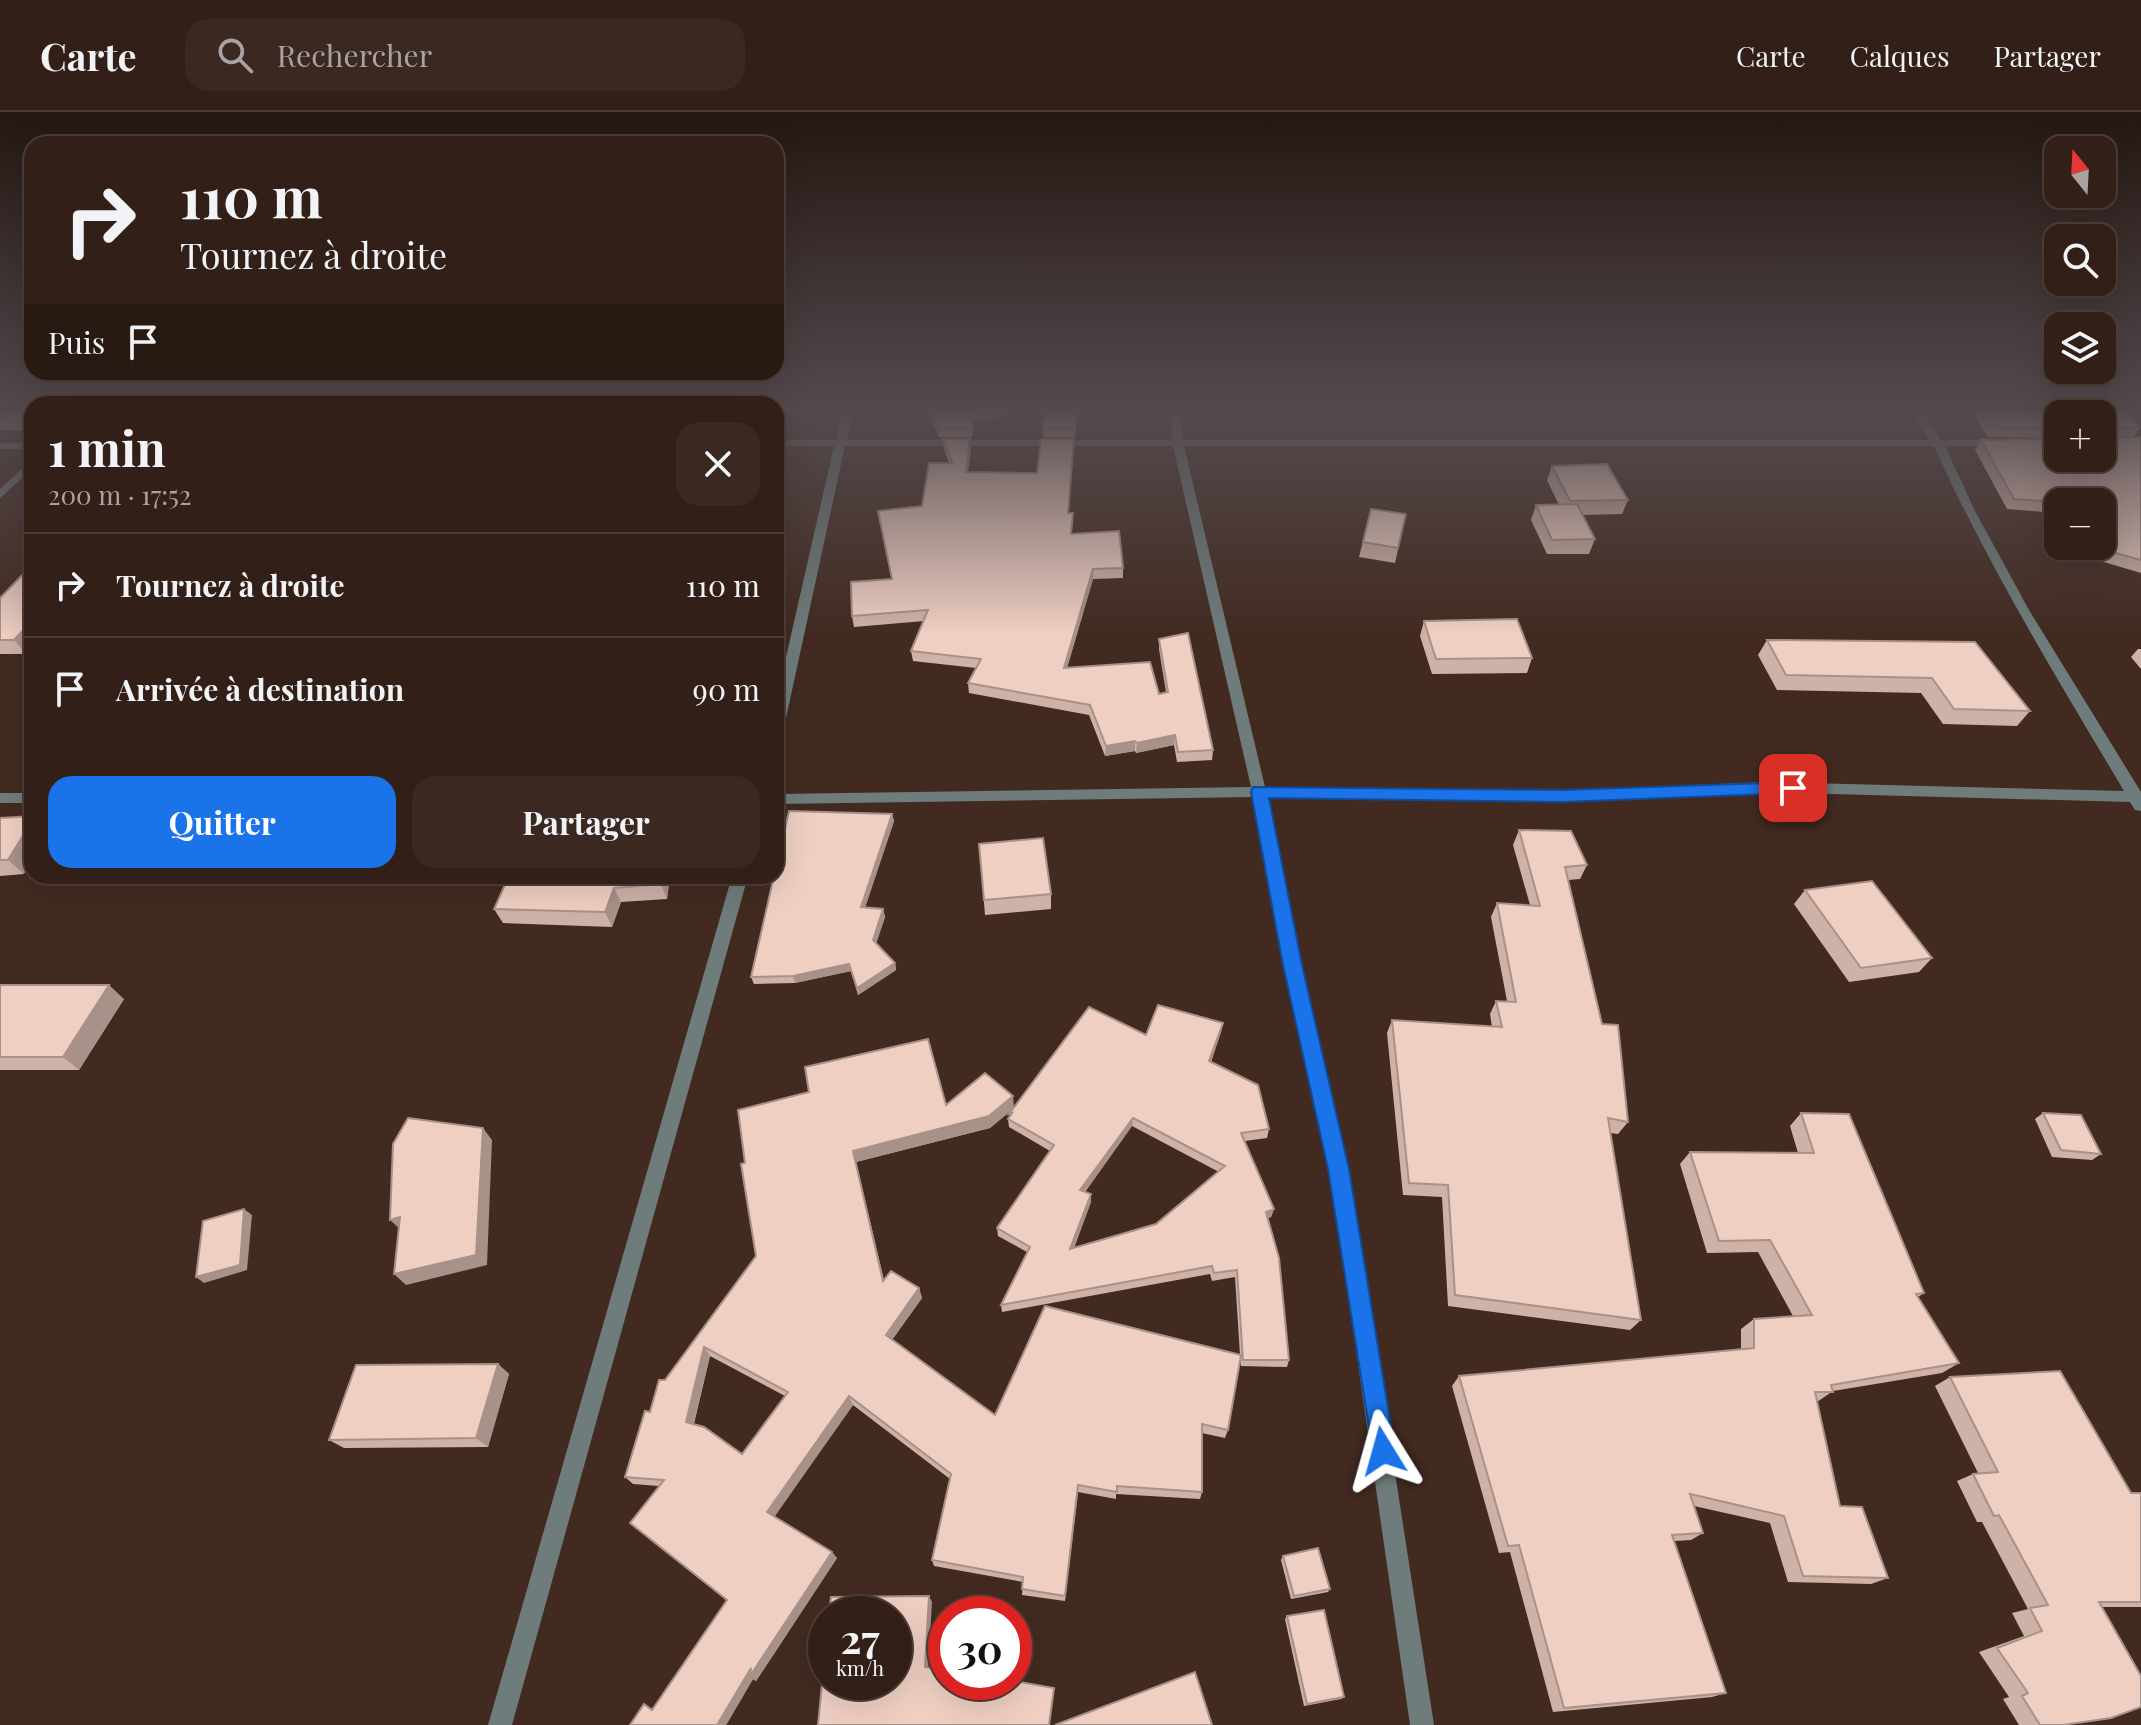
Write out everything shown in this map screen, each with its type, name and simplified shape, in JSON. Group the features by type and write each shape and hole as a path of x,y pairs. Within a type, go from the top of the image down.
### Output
{"street":[{"path":"784,696 831,484"},
{"path":"1187,484 1259,792 1292,965 1339,1169 1422,1725"},
{"path":"1957,484 2023,610 2139,801"},
{"path":"784,799 1259,792 1563,796 1764,787 2139,801"},
{"path":"0,798 24,798"},
{"path":"500,1725 738,884"}],"building":[{"path":"926,484 1070,484 1068,513 1073,513 1071,534 1119,531 1123,568 1093,569 1064,668 1150,662 1159,694 1168,692 1159,639 1188,633 1213,750 1178,752 1175,735 1106,746 1090,705 968,683 981,659 911,651 928,610 852,616 851,582 892,579 878,511 922,506"},
{"path":"1561,484 1619,484 1628,500 1570,501"},
{"path":"2006,484 2141,484 2141,560 2116,553 2116,488 2044,488 2044,501 2014,499"},
{"path":"1577,504 1595,539 1552,540 1536,505"},
{"path":"1371,509 1406,514 1398,548 1363,542"},
{"path":"24,573 24,629 14,640 0,640 0,598"},
{"path":"1517,619 1532,658 1436,659 1424,621"},
{"path":"1767,640 1975,642 2030,711 1954,709 1932,678 1786,675"},
{"path":"789,811 892,814 861,907 883,909 873,940 895,963 857,988 849,964 793,976 751,977 772,884 784,884 784,833"},
{"path":"24,816 24,834 8,860 0,860 0,818"},
{"path":"1519,830 1571,831 1587,865 1565,867 1602,1024 1618,1025 1628,1122 1608,1118 1641,1320 1455,1295 1448,1185 1409,1183 1392,1020 1502,1027 1496,1001 1516,1002 1497,903 1540,906"},
{"path":"1043,838 1051,894 984,900 979,844"},
{"path":"1872,881 1932,958 1861,968 1805,890"},
{"path":"505,884 661,884 614,888 605,912 494,909"},
{"path":"0,985 109,985 63,1057 0,1057"},
{"path":"1158,1005 1223,1023 1209,1061 1258,1085 1269,1129 1241,1133 1274,1209 1266,1212 1279,1258 1289,1360 1243,1360 1237,1270 1214,1273 1212,1266 1001,1305 1030,1247 997,1228 1054,1145 1008,1119 1012,1113 1009,1114 1089,1007 1146,1035","holes":["1133,1118 1225,1166 1156,1224 1070,1249 1091,1194 1080,1190"]},
{"path":"928,1039 946,1105 985,1073 1013,1096 989,1116 853,1151 883,1281 891,1271 919,1288 886,1335 995,1415 1045,1306 1241,1355 1228,1430 1202,1424 1202,1492 1117,1486 1117,1492 1078,1485 1065,1596 1022,1589 1023,1577 932,1560 951,1474 849,1396 767,1512 832,1552 750,1676 751,1668 717,1725 630,1725 644,1704 652,1710 727,1600 630,1523 664,1480 625,1477 645,1411 650,1412 659,1380 665,1380 756,1256 741,1164 745,1163 738,1110 809,1092 805,1067","holes":["704,1347 788,1392 742,1454 704,1427 686,1422"]},
{"path":"1801,1113 1849,1114 1924,1293 1916,1294 1959,1363 1831,1385 1833,1392 1815,1392 1840,1506 1862,1507 1888,1578 1803,1576 1784,1516 1690,1494 1703,1533 1672,1535 1726,1693 1564,1708 1519,1545 1508,1546 1459,1376 1754,1348 1754,1319 1812,1315 1770,1240 1719,1241 1690,1152 1814,1153"},
{"path":"2043,1113 2081,1115 2101,1154 2061,1150"},
{"path":"408,1118 483,1128 476,1255 394,1274 400,1217 390,1220 393,1144"},
{"path":"244,1209 240,1265 196,1277 203,1221"},
{"path":"498,1364 476,1438 329,1440 356,1365"},
{"path":"2060,1371 2131,1493 2141,1493 2141,1602 2099,1602 2141,1676 2141,1707 2111,1718 2040,1725 2022,1696 2028,1693 1997,1648 2042,1631 2030,1608 2048,1605 1999,1515 1994,1516 1973,1474 1998,1472 1950,1377"},
{"path":"1318,1548 1330,1589 1294,1596 1283,1556"},
{"path":"912,1596 928,1596 925,1667 928,1668 928,1700 1032,1700 1032,1684 1054,1688 1049,1725 818,1725 820,1700 912,1700"},
{"path":"1324,1610 1344,1697 1307,1704 1287,1616"},
{"path":"1195,1672 1212,1725 1055,1725"}],"route":[{"path":"1383,1451 1339,1169 1292,965 1259,792 1563,796 1793,788"}]}
